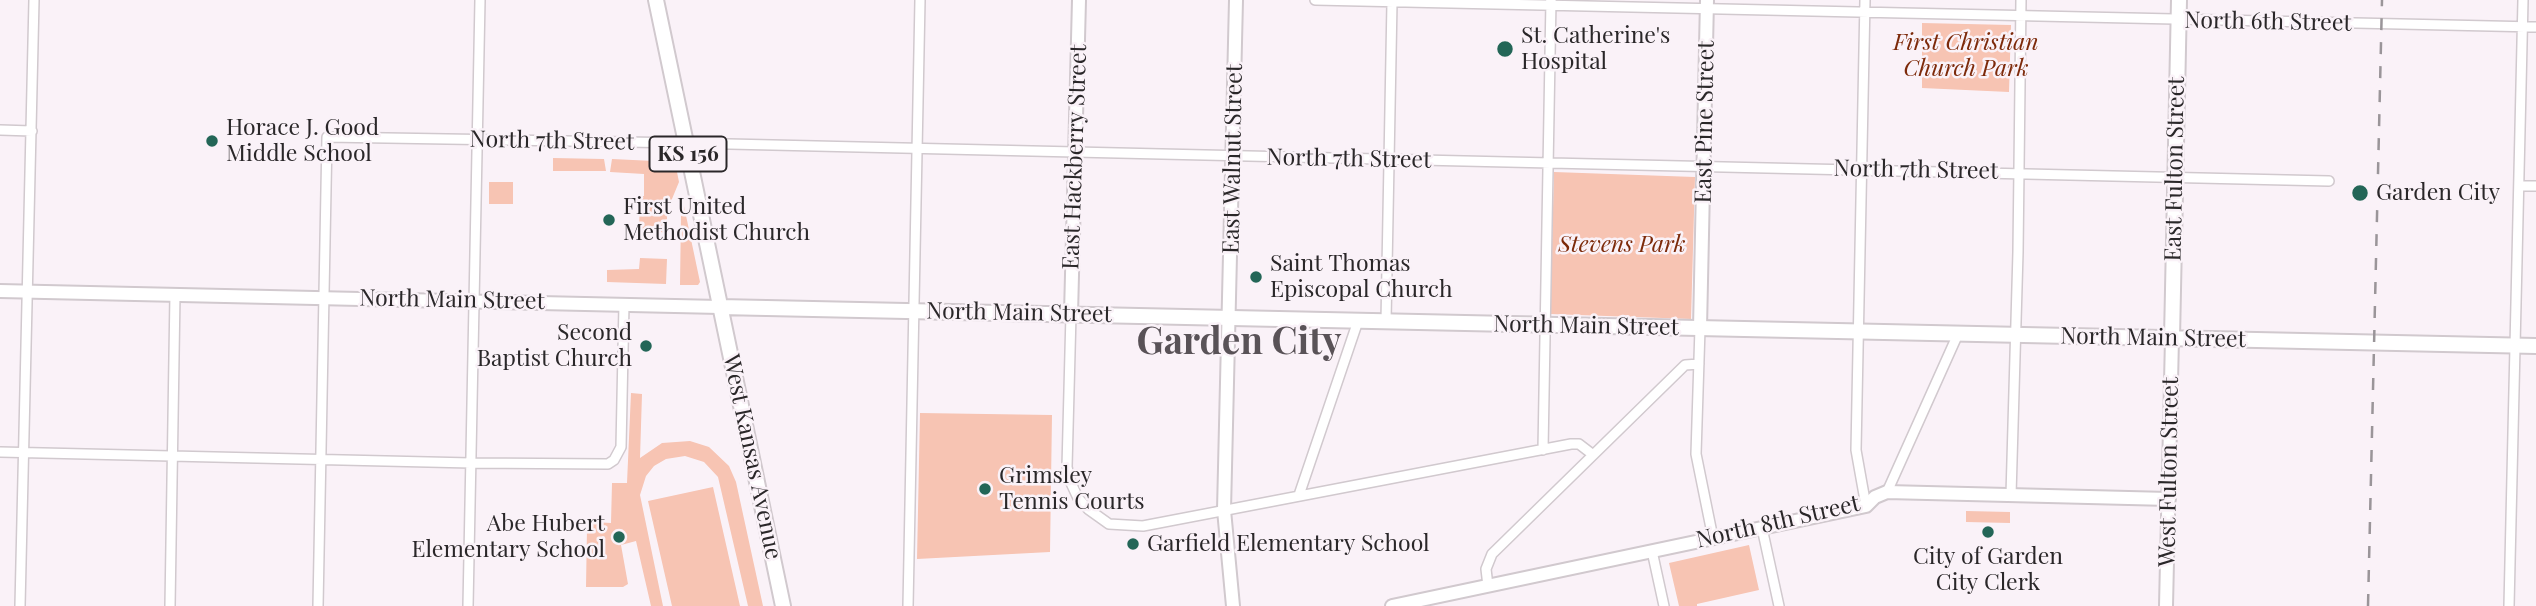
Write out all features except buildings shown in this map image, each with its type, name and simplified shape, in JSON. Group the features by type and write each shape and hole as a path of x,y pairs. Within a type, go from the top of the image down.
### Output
{"main road":[{"name":"KS 156","path":"656,0 720,307"},
{"name":"East Fulton Street","path":"2172,338 2179,0"},
{"name":"North Main Street","path":"720,307 2536,346"},
{"name":"West Kansas Avenue","path":"720,307 783,606"}],"street":[{"path":"20,606 34,0"},
{"path":"468,606 480,0"},
{"path":"908,606 920,0"},
{"name":"East Hackberry Street","path":"1071,314 1079,0"},
{"name":"East Walnut Street","path":"1233,606 1224,510 1236,0"},
{"name":"North 6th Street","path":"1315,0 1707,5 1865,13 2536,27"},
{"path":"1865,0 1856,450 1866,506"},
{"path":"2011,495 2021,0"},
{"path":"2510,606 2522,0"},
{"path":"1386,321 1392,2"},
{"path":"1543,450 1551,3"},
{"name":"East Pine Street","path":"1700,328 1707,5"},
{"path":"0,130 32,131"},
{"name":"North 7th Street","path":"324,298 327,136 2329,181"},
{"path":"2519,186 2536,186"},
{"name":"North Main Street","path":"0,291 720,307"},
{"path":"170,606 175,294"},
{"path":"318,606 324,298"},
{"path":"0,452 601,465 614,460 621,447 624,304"},
{"path":"1071,314 1068,467 1078,498 1109,524 1143,526 1575,443 1592,454"},
{"path":"1300,495 1358,321"},
{"path":"1700,328 1696,453 1713,538"},
{"path":"1887,492 1958,334"},
{"name":"West Fulton Street","path":"2166,606 2172,338"},
{"path":"1489,586 1486,569 1492,554 1685,365 1699,364"},
{"name":"North 8th Street","path":"1392,606 1419,603 1866,506 1875,497 1887,492 2169,499"},
{"path":"1762,528 1779,606"},
{"path":"1652,551 1664,606"}],"green space":[{"name":"First Christian Church Park","path":"1922,23 2011,25 2009,92 1922,88"},
{"path":"553,158 604,159 606,171 553,171"},
{"path":"612,159 675,162 679,182 667,211 667,238 664,238 664,233 658,231 639,231 644,174 610,172"},
{"name":"Stevens Park","path":"1554,172 1695,177 1691,319 1550,314"},
{"path":"489,182 513,182 513,204 489,204"},
{"path":"684,206 700,282 698,285 680,285 681,214"},
{"path":"640,258 667,259 666,284 607,282 607,270 639,269"},
{"path":"631,393 642,394 640,458 662,443 690,441 709,447 729,466 736,482 763,606 748,606 718,477 704,462 685,456 666,459 654,466 646,476 640,495 663,606 651,606 636,541 621,545 628,584 623,587 586,587 587,528 594,522 611,523 612,483 627,483"},
{"name":"Grimsley Tennis Courts","path":"920,413 1052,415 1050,552 917,559"},
{"path":"713,487 740,606 672,606 648,501"},
{"path":"1966,511 2010,512 2010,523 1966,522"},
{"path":"1749,545 1759,590 1697,606 1679,606 1669,563"}],"railway":[{"path":"2368,606 2382,0"}],"place":[{"name":"St. Catherine's Hospital","path":"1505,49"},
{"name":"Horace J. Good Middle School","path":"212,141"},
{"name":"Garden City","path":"2360,193"},
{"name":"First United Methodist Church","path":"609,220"},
{"name":"Saint Thomas Episcopal Church","path":"1256,277"},
{"name":"Second Baptist Church","path":"646,346"},
{"name":"Grimsley Tennis Courts","path":"985,489"},
{"name":"City of Garden City Clerk","path":"1988,532"},
{"name":"Abe Hubert Elementary School","path":"619,537"},
{"name":"Garfield Elementary School","path":"1133,544"}],"district":[{"name":"Garden City","path":"1239,342"}]}
